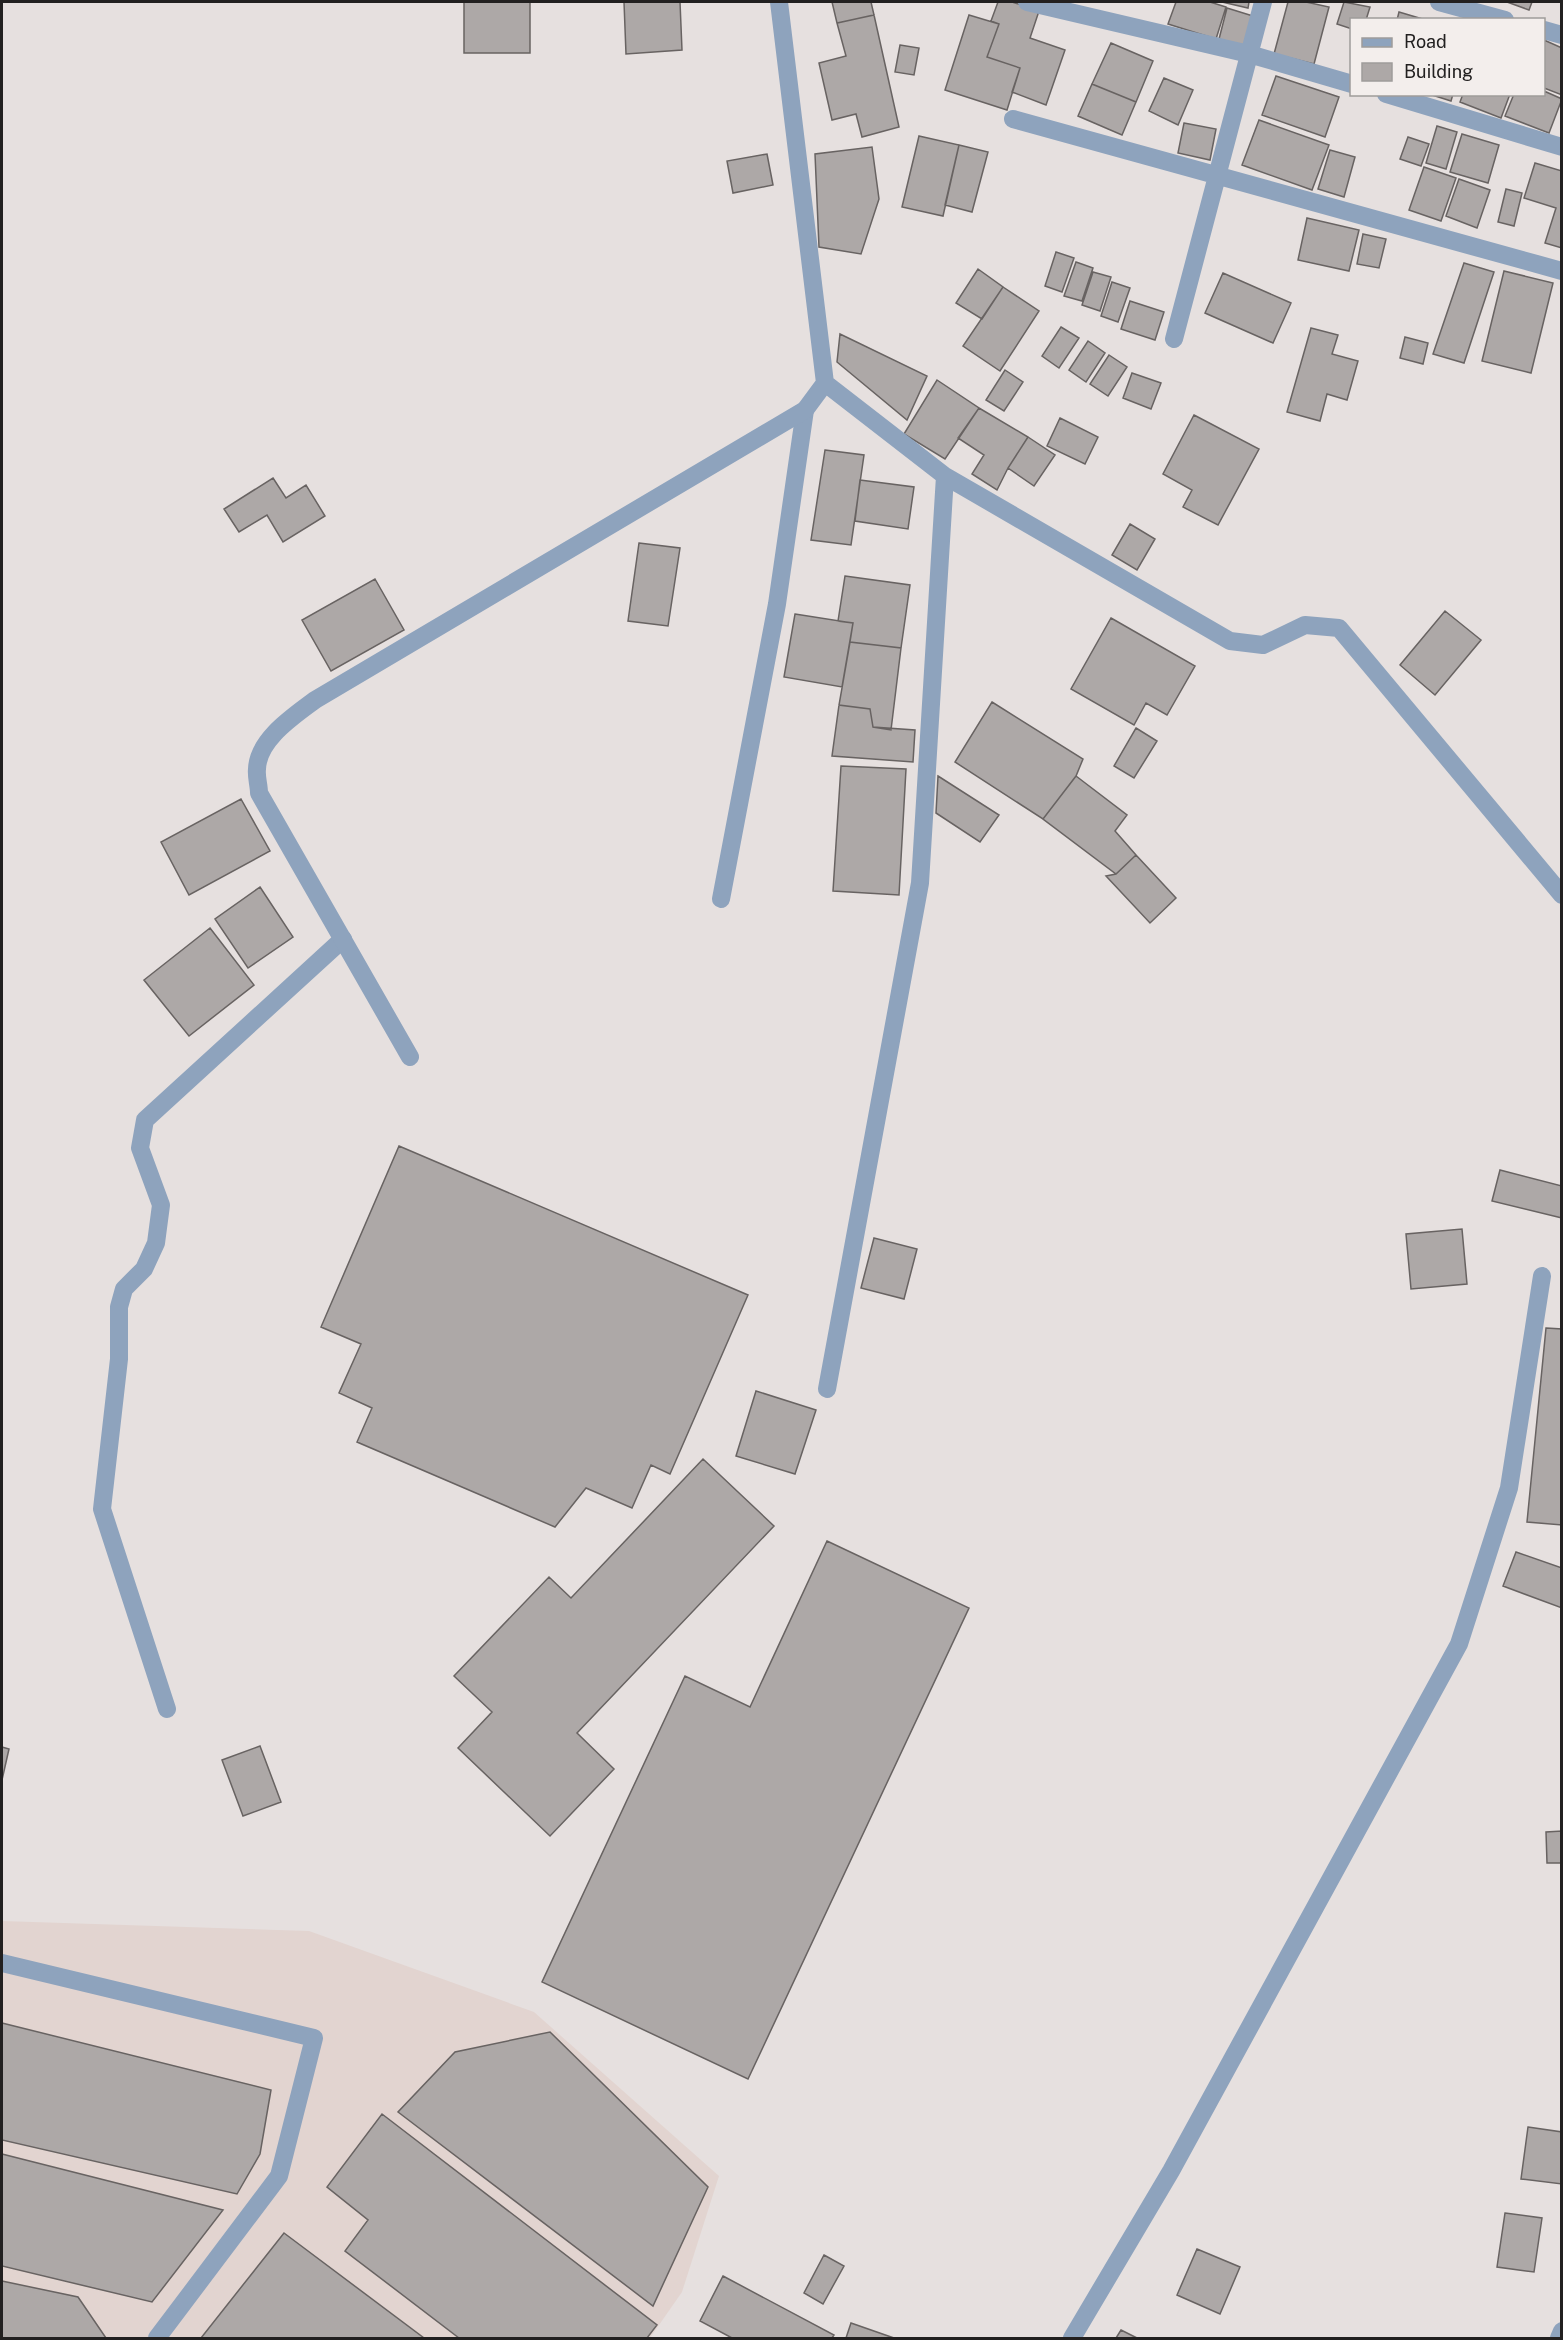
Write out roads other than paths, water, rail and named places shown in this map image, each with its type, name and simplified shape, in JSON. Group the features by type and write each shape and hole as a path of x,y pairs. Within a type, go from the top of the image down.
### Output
{"street":[{"path":"410,1057 260,793 256,767 265,747 281,726 315,700 805,410 825,383 779,2"},
{"path":"1028,2 1249,54 1350,83"},
{"path":"1174,339 1263,2"},
{"path":"1439,2 1498,18"},
{"path":"1545,30 1562,35"},
{"path":"1393,96 1562,147"},
{"path":"1013,119 1562,271"},
{"path":"825,383 945,476 1230,641 1263,645 1305,625 1339,628 1562,895"},
{"path":"721,899 777,604 805,410"},
{"path":"827,1389 921,883 945,476"},
{"path":"167,1709 102,1509 119,1359 119,1307 124,1289 144,1269 156,1243 161,1205 140,1148 146,1120 343,939"},
{"path":"1072,2338 1171,2171 1459,1644 1509,1488 1542,1276"},
{"path":"2,1963 314,2038 279,2176 158,2338"},
{"path":"1559,2338 1562,2331"}]}
